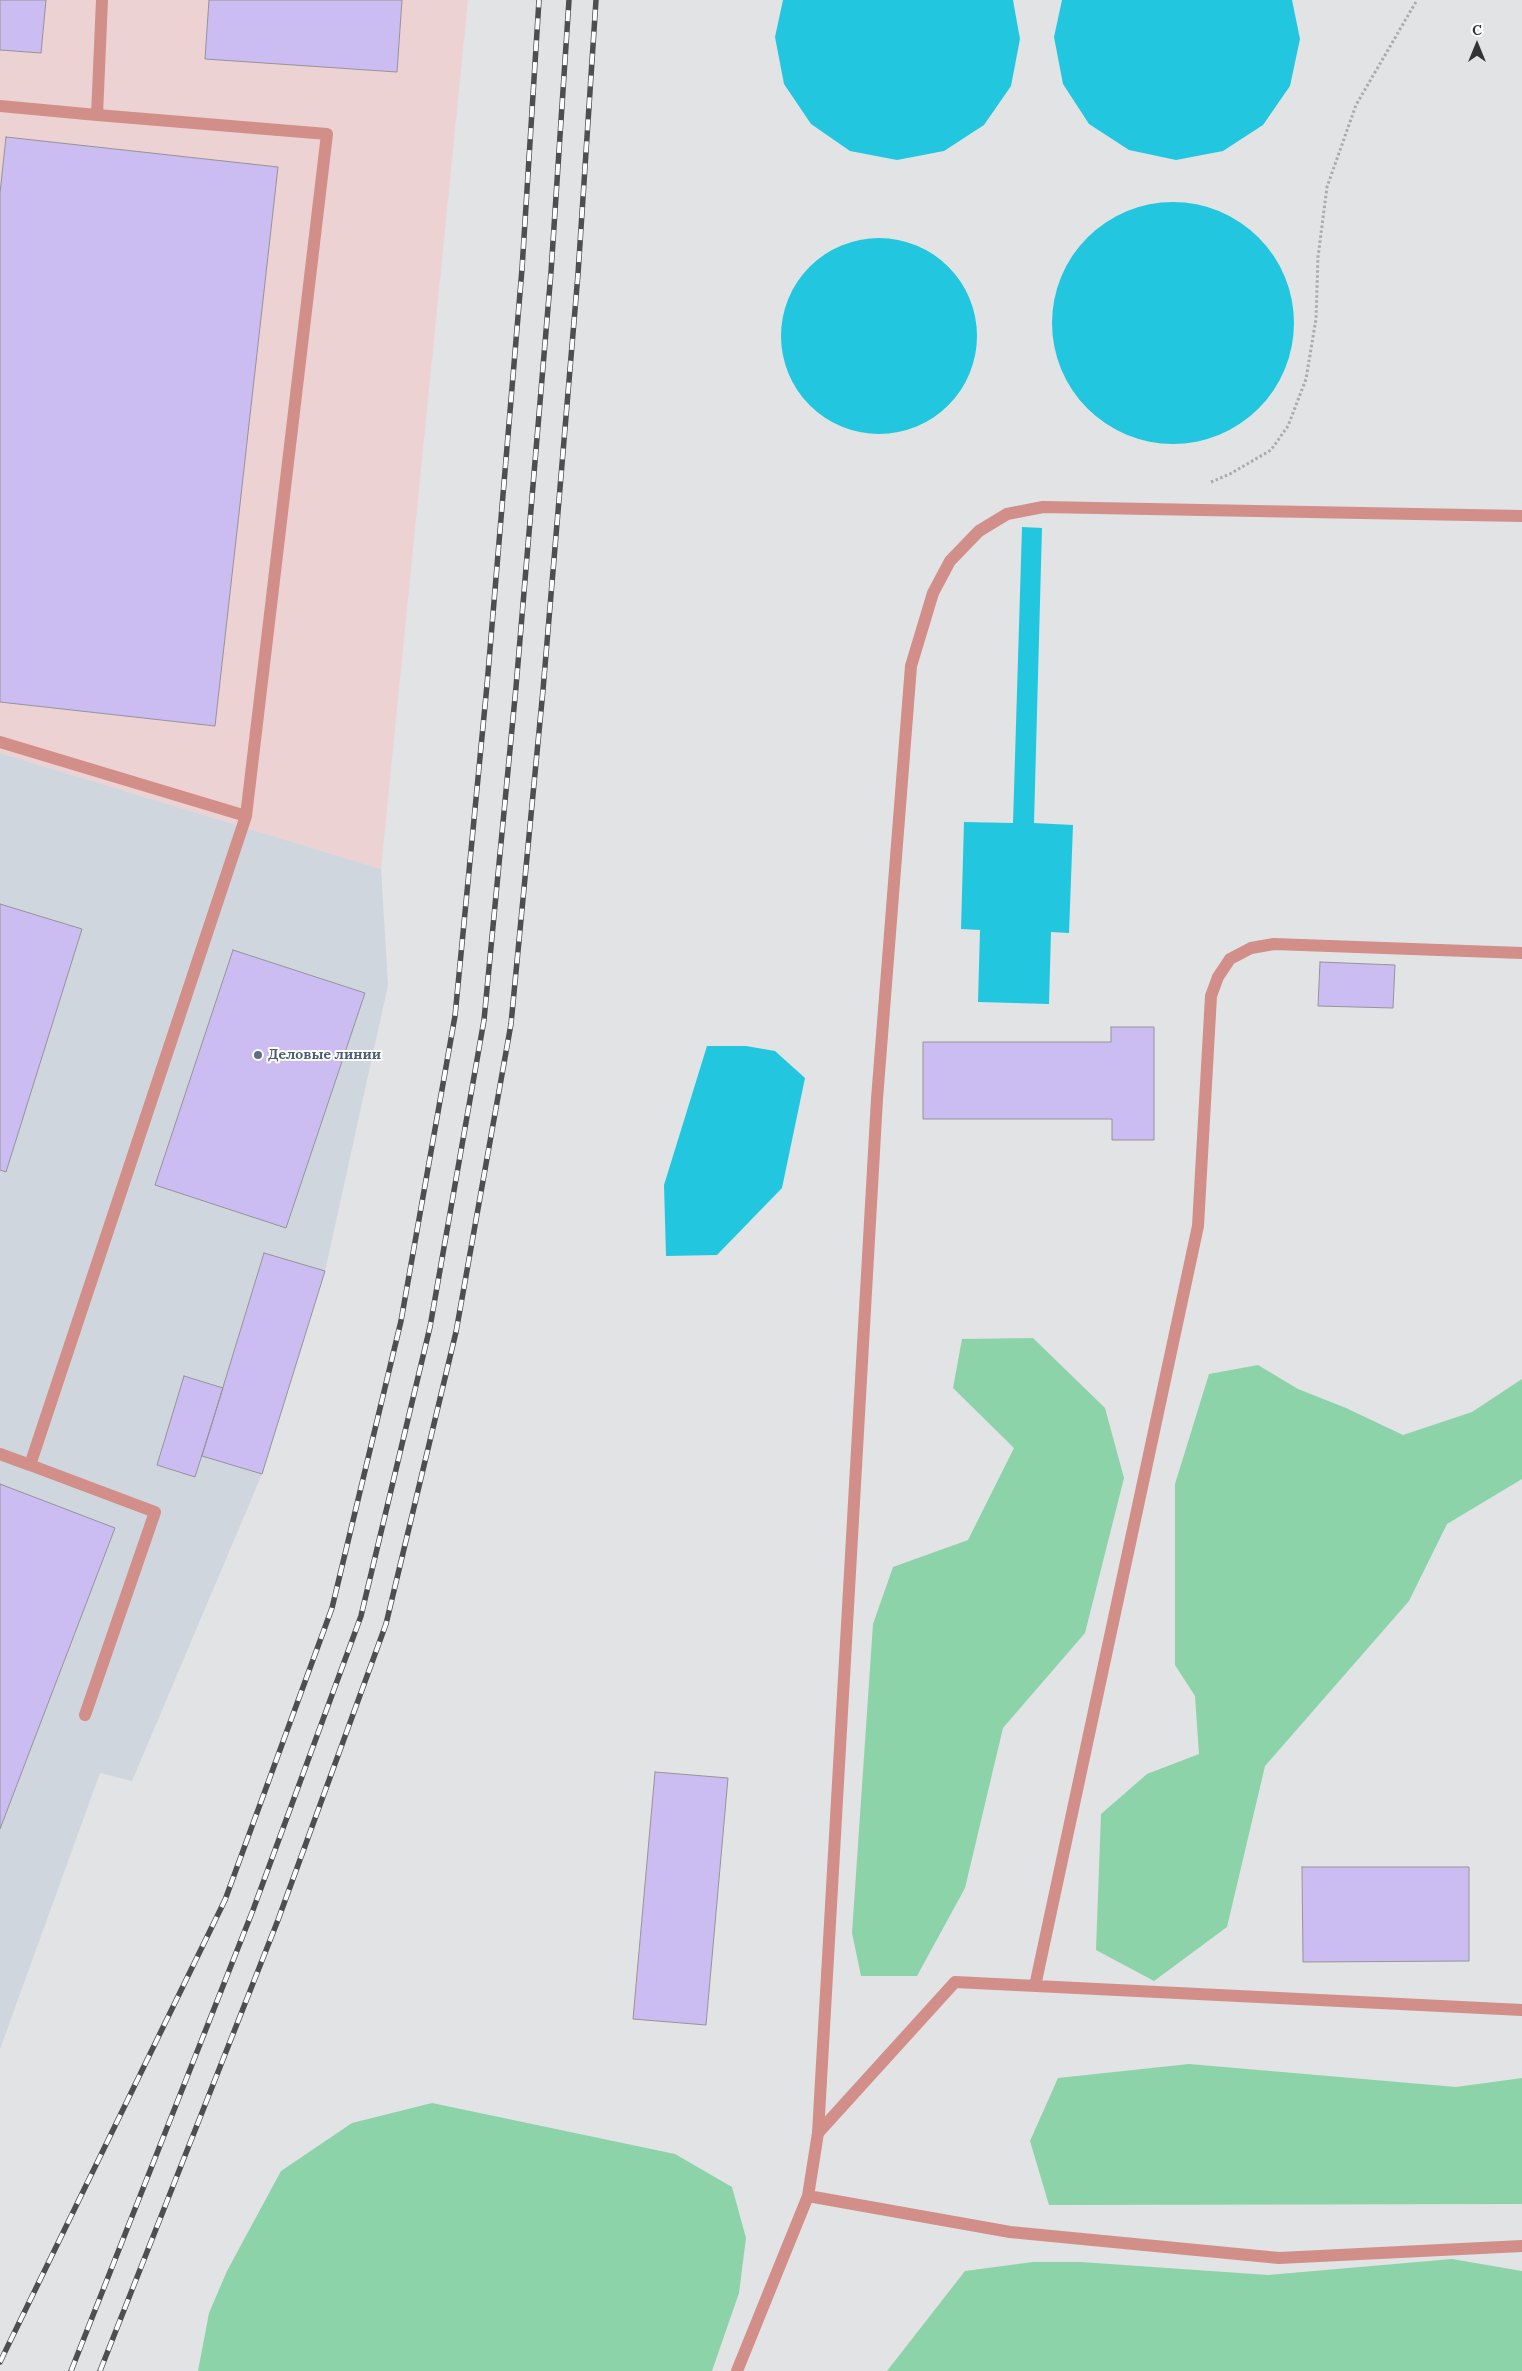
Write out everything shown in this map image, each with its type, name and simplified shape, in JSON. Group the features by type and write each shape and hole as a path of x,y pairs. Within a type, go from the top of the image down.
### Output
{"street":[{"path":"98,115 102,0"},
{"path":"0,106 326,134 246,816 30,1465"},
{"path":"737,2371 808,2196 818,2133 877,1099 911,666 933,593 950,561 979,531 1007,514 1043,507 1522,516"},
{"path":"0,742 246,816"},
{"path":"1035,1986 1198,1226 1211,996 1218,978 1230,959 1251,948 1274,944 1522,953"},
{"path":"0,1454 155,1512 85,1715"},
{"path":"818,2133 955,1982 1522,2010"},
{"path":"808,2196 1010,2232 1279,2258 1522,2246"}],"path":[{"path":"1204,484 1230,474 1271,450 1288,426 1306,379 1316,319 1318,257 1327,187 1356,105 1417,0"}],"shaded area":[{"path":"0,0 468,0 381,869 0,753"},
{"path":"0,753 381,869 388,985 325,1271 262,1474 132,1781 100,1773 0,2049"}],"green space":[{"path":"1033,1338 1105,1408 1124,1478 1085,1633 1003,1728 965,1888 917,1976 861,1976 852,1933 873,1624 893,1567 968,1540 1014,1448 953,1388 962,1339"},
{"path":"1258,1365 1298,1389 1346,1408 1403,1435 1472,1412 1522,1379 1522,1479 1447,1524 1409,1601 1265,1766 1227,1927 1154,1981 1096,1950 1101,1814 1147,1774 1199,1754 1195,1696 1175,1665 1175,1484 1209,1374"},
{"path":"1189,2064 1456,2087 1522,2078 1522,2204 1049,2205 1030,2141 1058,2078"},
{"path":"432,2103 675,2154 732,2187 746,2238 739,2293 712,2371 198,2371 209,2313 227,2271 281,2171 352,2123"},
{"path":"1452,2259 1522,2271 1522,2371 887,2371 965,2271 1033,2262 1081,2262 1268,2275"}],"water":[{"path":"783,0 1013,0 1020,39 1011,86 984,125 944,151 897,160 850,151 811,124 784,84 775,37"},
{"path":"1062,0 1292,0 1300,39 1290,86 1263,125 1223,151 1176,160 1129,150 1089,124 1063,84 1054,37"},
{"path":"1173,202 1197,204 1219,211 1240,222 1259,237 1274,256 1285,277 1292,299 1294,323 1292,347 1285,369 1274,390 1259,409 1240,424 1219,435 1197,442 1173,444 1149,442 1127,435 1106,424 1087,409 1072,390 1061,369 1054,347 1052,323 1054,299 1061,277 1072,256 1087,237 1106,222 1127,211 1149,204"},
{"path":"869,238 889,238 908,242 925,249 934,254 955,274 970,298 977,326 977,346 970,374 961,391 941,412 925,423 908,430 889,434 869,434 841,427 824,418 797,391 785,365 781,346 781,326 788,298 797,281 824,254 850,242"},
{"path":"1022,527 1042,528 1034,823 1073,825 1069,933 1051,932 1049,1004 978,1002 980,930 961,929 964,822 1013,823"},
{"path":"707,1046 746,1046 775,1051 805,1078 782,1188 717,1255 666,1256 664,1185"}],"building":[{"path":"0,0 46,0 41,53 0,50"},
{"path":"209,0 402,0 397,72 205,59"},
{"path":"6,137 278,167 215,726 0,702 0,193"},
{"path":"0,904 82,929 6,1172 0,1170"},
{"path":"233,950 365,993 286,1228 155,1185"},
{"path":"1320,962 1395,965 1393,1008 1318,1006"},
{"path":"1111,1027 1154,1027 1154,1140 1112,1140 1112,1119 923,1119 923,1042 1111,1042"},
{"path":"264,1253 325,1271 262,1474 202,1456"},
{"path":"184,1376 223,1388 195,1477 157,1465"},
{"path":"0,1484 115,1528 0,1829"},
{"path":"655,1772 728,1778 706,2025 633,2019"},
{"path":"1302,1867 1469,1867 1469,1961 1303,1962"}],"railway":[{"path":"0,2362 225,1900 332,1608 401,1321 455,1016 487,685 522,269 539,0"},
{"path":"71,2371 253,1910 361,1616 430,1327 484,1020 516,687 551,272 569,0"},
{"path":"100,2371 278,1920 386,1624 456,1332 511,1024 543,690 578,274 596,0"}],"place":[{"name":"Деловые линии","path":"258,1055"}]}
